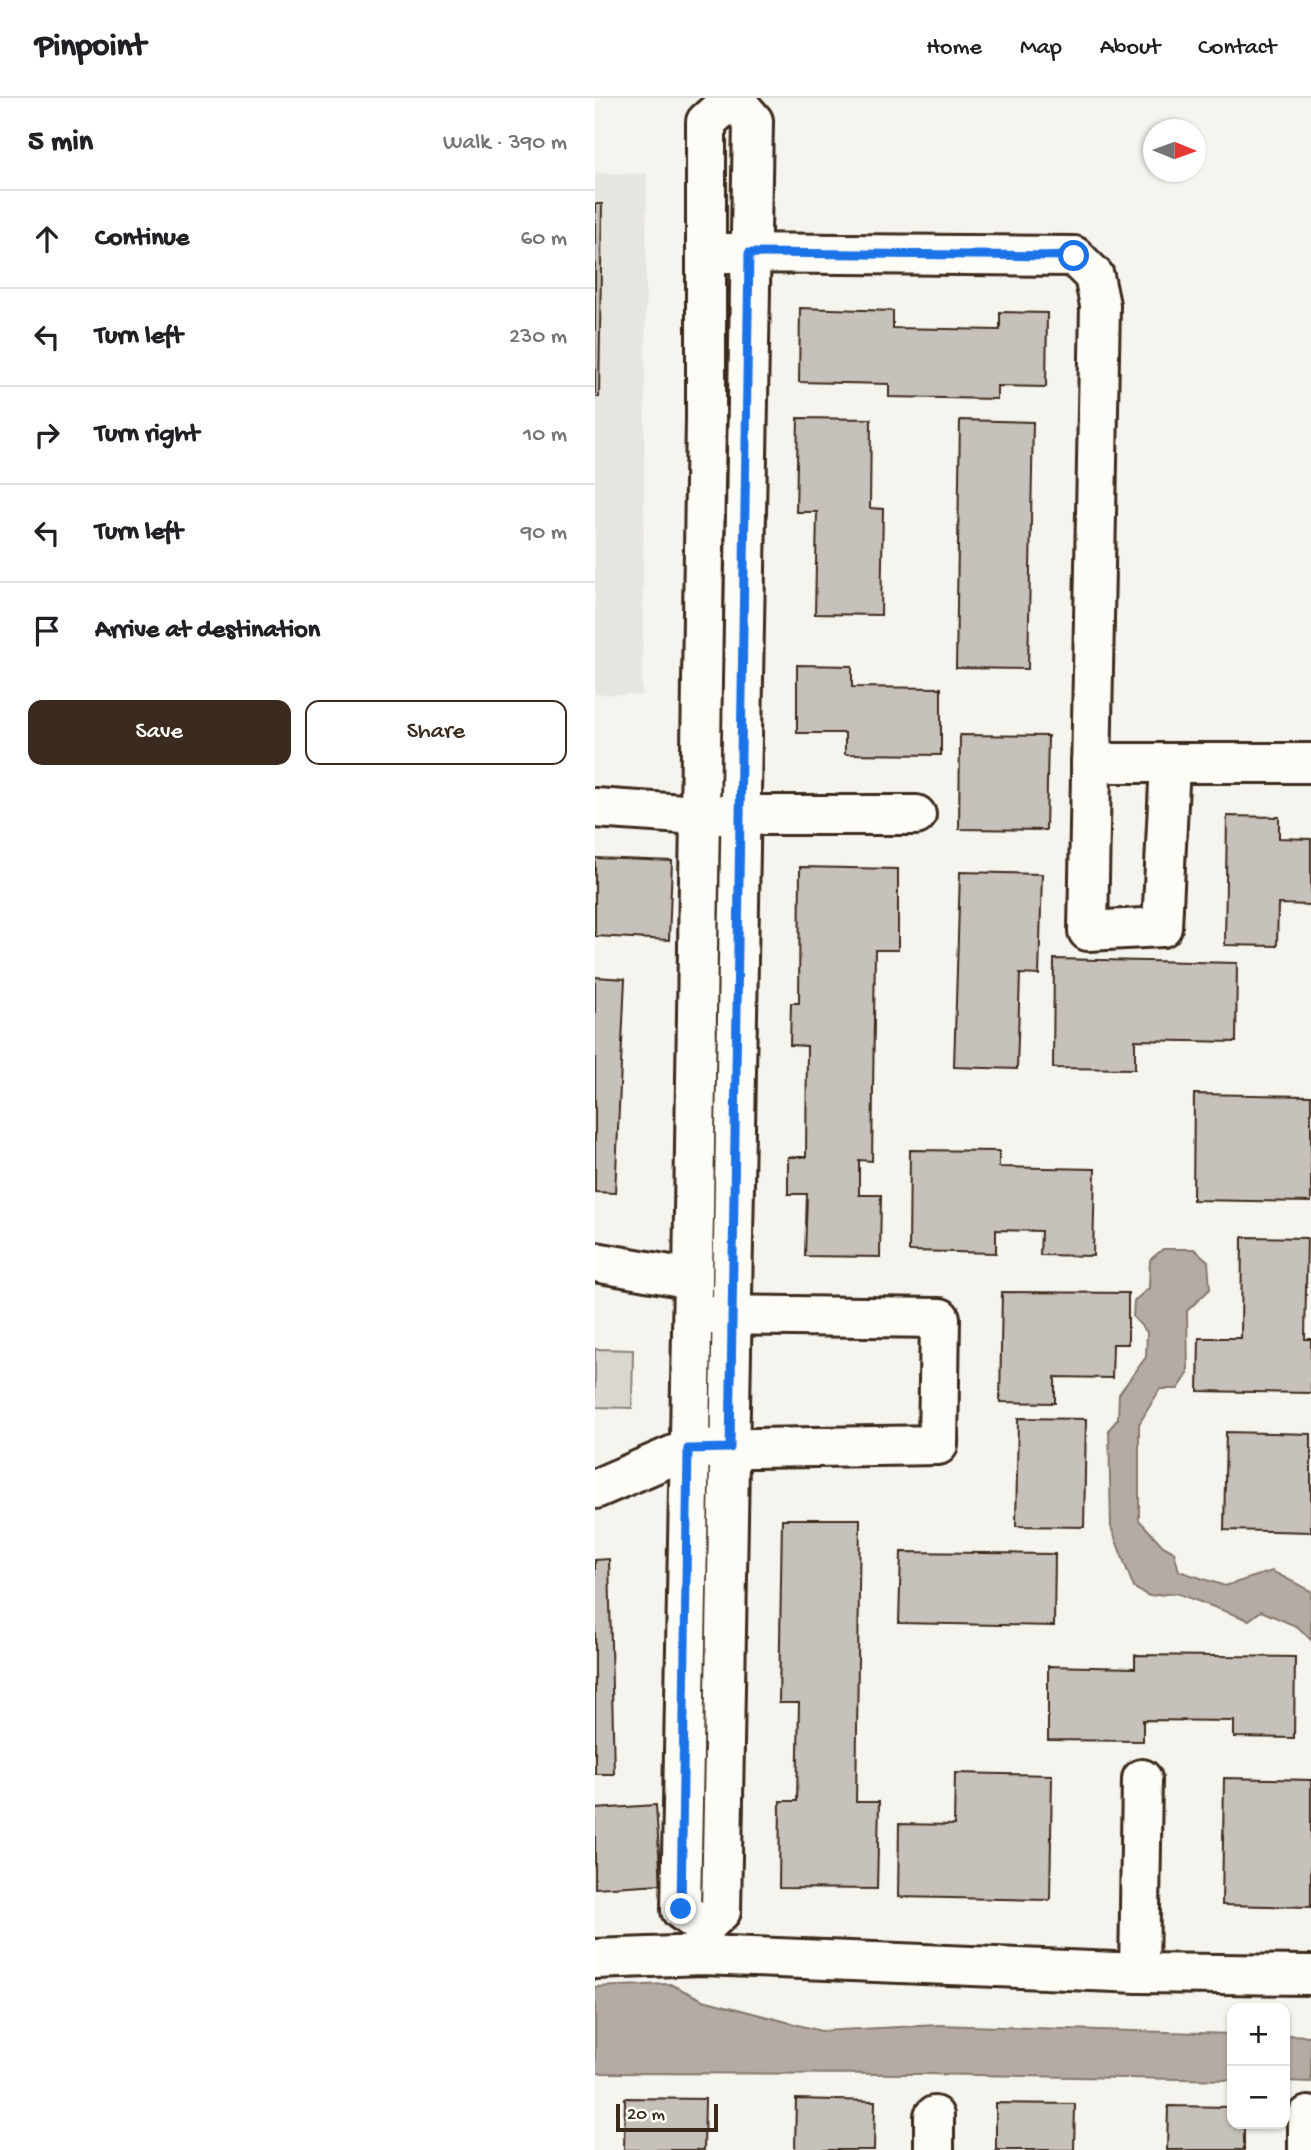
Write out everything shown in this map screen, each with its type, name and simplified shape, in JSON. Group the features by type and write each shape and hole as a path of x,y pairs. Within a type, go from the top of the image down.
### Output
{"lane":[{"path":"733,98 753,121 722,1911 704,1941 681,1909 693,1297 706,352 706,122 733,98"},
{"path":"706,254 1074,256 1094,276 1100,305 1088,932 1162,927 1170,763"},
{"path":"706,352 748,352"},
{"path":"1091,763 1311,764"},
{"path":"595,808 698,815 916,815"},
{"path":"595,1262 693,1297 734,1316 940,1318 938,1445 688,1449 595,1489"},
{"path":"1139,1973 1142,1779"},
{"path":"595,1959 704,1941 1139,1973 1311,1975"}],"shaded area":[{"path":"595,173 647,174 642,695 595,694"},
{"path":"1163,1249 1194,1249 1208,1261 1210,1289 1187,1311 1188,1374 1178,1389 1160,1389 1139,1424 1139,1520 1163,1546 1174,1552 1179,1571 1225,1586 1272,1571 1311,1591 1311,1640 1298,1627 1261,1611 1249,1620 1176,1593 1149,1596 1134,1588 1111,1527 1109,1429 1118,1419 1119,1394 1146,1357 1147,1332 1133,1317 1134,1301 1149,1288 1150,1260"},
{"path":"595,1349 633,1350 632,1408 595,1407"},
{"path":"670,1984 703,2000 821,2031 938,2025 1227,2034 1227,2080 923,2074 595,2073 595,1987"},
{"path":"1290,2035 1311,2036 1311,2082 1290,2081"}],"building":[{"path":"595,204 602,204 599,397 595,397"},
{"path":"800,308 893,311 893,328 1000,330 1000,312 1047,313 1046,387 997,386 997,399 889,397 889,384 799,382"},
{"path":"798,418 871,419 870,508 883,509 881,615 815,614 817,512 796,512"},
{"path":"960,420 1033,422 1028,669 956,668"},
{"path":"797,665 852,666 852,687 941,688 941,755 845,754 845,733 797,733"},
{"path":"960,735 1048,736 1046,830 959,829"},
{"path":"1227,816 1279,817 1279,838 1311,839 1311,905 1278,904 1277,946 1225,945"},
{"path":"595,858 672,861 669,940 595,936"},
{"path":"800,867 898,869 898,950 875,950 872,1161 859,1160 859,1195 881,1195 880,1257 805,1256 807,1194 788,1194 788,1157 806,1157 807,1046 790,1045 791,1003 799,1003"},
{"path":"960,872 1042,874 1039,975 1020,974 1017,1069 954,1067"},
{"path":"1054,959 1237,963 1236,1042 1135,1040 1135,1069 1053,1068"},
{"path":"595,977 625,979 615,1193 595,1192"},
{"path":"1194,1094 1311,1096 1311,1202 1193,1200"},
{"path":"910,1150 999,1151 999,1167 1095,1169 1093,1256 1040,1255 1041,1231 996,1230 996,1253 909,1251"},
{"path":"1242,1237 1307,1238 1305,1339 1311,1339 1311,1393 1198,1391 1199,1338 1241,1338"},
{"path":"1002,1292 1128,1293 1128,1344 1113,1344 1112,1378 1055,1377 1055,1403 1000,1402"},
{"path":"1018,1418 1086,1419 1084,1527 1016,1526"},
{"path":"1226,1432 1311,1434 1311,1532 1224,1530"},
{"path":"782,1519 860,1519 856,1802 879,1802 877,1889 779,1888 780,1801 797,1801 799,1703 779,1703"},
{"path":"901,1552 1055,1554 1054,1626 899,1623"},
{"path":"609,1559 614,1774 595,1774 595,1560"},
{"path":"1135,1655 1295,1657 1294,1738 1234,1737 1234,1721 1143,1720 1143,1741 1048,1740 1048,1666 1135,1668"},
{"path":"955,1773 1052,1775 1050,1900 898,1897 899,1824 954,1825"},
{"path":"1224,1778 1311,1780 1311,1907 1222,1905"},
{"path":"656,1805 661,1884 595,1888 595,1809"},
{"path":"625,2098 705,2099 704,2150 624,2150"},
{"path":"796,2099 875,2101 874,2150 795,2150"},
{"path":"996,2103 1075,2104 1074,2150 996,2150"},
{"path":"1168,2106 1227,2107 1227,2129 1244,2129 1244,2150 1167,2150"}],"route":[{"path":"681,1909 688,1449 730,1448 749,253 1074,256"}]}
